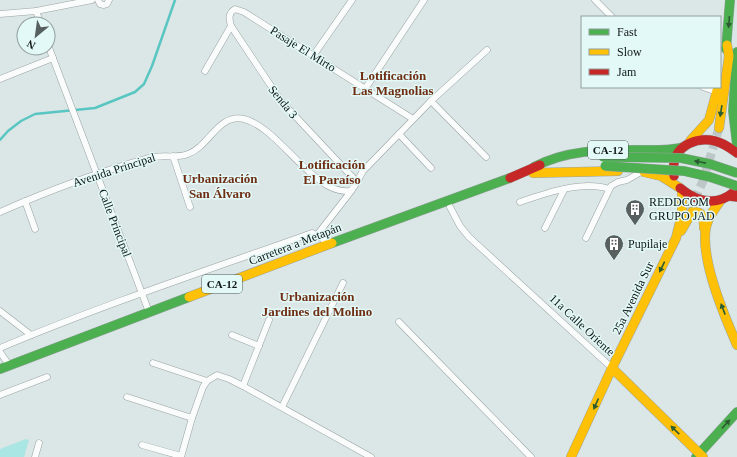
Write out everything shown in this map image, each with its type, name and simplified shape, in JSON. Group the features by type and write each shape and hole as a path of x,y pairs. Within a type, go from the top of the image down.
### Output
{"main road":[{"path":"721,72 727,45 730,0"},
{"path":"719,128 729,56 727,45"},
{"path":"737,52 734,129 737,145"},
{"name":"25a Avenida Sur","path":"571,457 612,368 674,242 682,218 683,206 681,189 674,179 673,168 677,155 709,120 717,89"},
{"path":"685,146 699,139 713,139 727,144 737,153"},
{"name":"CA-12","path":"534,170 541,163 573,153 599,150 674,150 685,146"},
{"path":"615,150 616,171"},
{"path":"534,170 604,161 681,158 710,164 737,174"},
{"path":"604,161 684,171 710,177 737,187 729,198 715,209 706,228 706,247"},
{"name":"CA-12","path":"534,170 616,171 656,174 681,189"},
{"name":"Carretera a Metapán","path":"0,369 327,244 448,204 468,192 534,170"},
{"path":"681,189 690,196 702,200 714,202 729,198"},
{"path":"674,242 692,212 700,211 704,218 703,232 720,304 737,346"},
{"path":"674,242 689,212"},
{"name":"11a Calle Oriente","path":"612,368 699,456"},
{"path":"699,456 737,412"}],"street":[{"path":"0,14 36,11 92,0"},
{"path":"98,0 100,4 104,5 107,4 109,0"},
{"path":"313,56 352,0"},
{"path":"365,89 424,0"},
{"path":"595,0 611,16"},
{"name":"Pasaje El Mirto","path":"231,26 230,15 232,11 235,9 240,10 413,119"},
{"path":"36,11 38,16"},
{"path":"206,71 231,26"},
{"name":"Senda 3","path":"231,26 281,101 356,181"},
{"path":"318,235 363,171 431,101 487,50"},
{"path":"0,79 53,58"},
{"name":"Calle Principal","path":"53,58 149,312"},
{"path":"431,101 486,157"},
{"name":"Avenida Principal","path":"0,212 97,174 150,157 162,155 184,156 198,148 226,121 232,119 245,120 262,129 323,183 334,189 345,192 351,190"},
{"path":"399,134 431,168"},
{"path":"173,156 190,207"},
{"path":"586,238 609,189 614,184 627,180 640,172"},
{"path":"520,202 540,195 580,187 595,186 609,189"},
{"path":"545,228 564,190"},
{"path":"25,201 35,229"},
{"name":"11a Calle Oriente","path":"448,204 460,226 469,237 612,368"},
{"path":"0,348 142,294 312,233 318,235 327,244"},
{"path":"282,407 343,283"},
{"path":"0,311 31,335"},
{"path":"243,386 270,320"},
{"path":"399,322 531,457"},
{"path":"232,335 259,346"},
{"path":"0,352 9,365"},
{"path":"153,363 207,381"},
{"path":"142,445 181,456 203,387 207,381 217,375 243,386 371,457"},
{"path":"0,395 47,377"},
{"path":"127,397 192,418"},
{"path":"35,457 40,443"}],"shaded area":[{"path":"26,439 29,440 24,457 0,457 0,449"}],"waterway":[{"path":"0,140 8,131 21,121 35,114 95,108 135,92 144,84 152,66 175,0"}],"tunnel":[{"path":"689,212 703,181 719,128"}],"traffic: fast":[{"path":"726,49 730,0"},
{"path":"737,52 733,111 737,145"},
{"path":"534,167 558,157 583,152 609,150 666,150 684,147"},
{"path":"603,157 681,158 710,164 737,173"},
{"path":"605,166 684,171 710,177 737,186"},
{"path":"332,243 510,178"},
{"path":"0,369 189,297"},
{"path":"696,457 737,412"}],"traffic: slow":[{"path":"719,128 729,56 727,45"},
{"path":"690,141 709,120 718,88"},
{"path":"533,173 618,171"},
{"path":"644,172 661,176 680,188"},
{"path":"571,457 612,368 676,238 682,214 682,190"},
{"path":"721,200 707,223 705,240 706,255 714,287 737,345"},
{"path":"681,231 692,212 699,212 701,214 704,228"},
{"path":"189,297 332,243"},
{"path":"612,368 703,457"}],"traffic: jam":[{"path":"674,176 676,156 679,151 689,143 702,140 715,141 724,144 737,153"},
{"path":"510,178 540,165"},
{"path":"680,188 693,197 707,201 720,200 734,192"},
{"path":"729,196 737,197"}],"place":[{"name":"REDDCOM GRUPO JAD","path":"635,226"},
{"name":"Pupilaje","path":"614,261"}],"district":[{"name":"Lotificación Las Magnolias","path":"393,82"},
{"name":"Lotificación El Paraíso","path":"332,172"},
{"name":"Urbanización San Álvaro","path":"220,186"},
{"name":"Urbanización Jardines del Molino","path":"317,304"}]}
